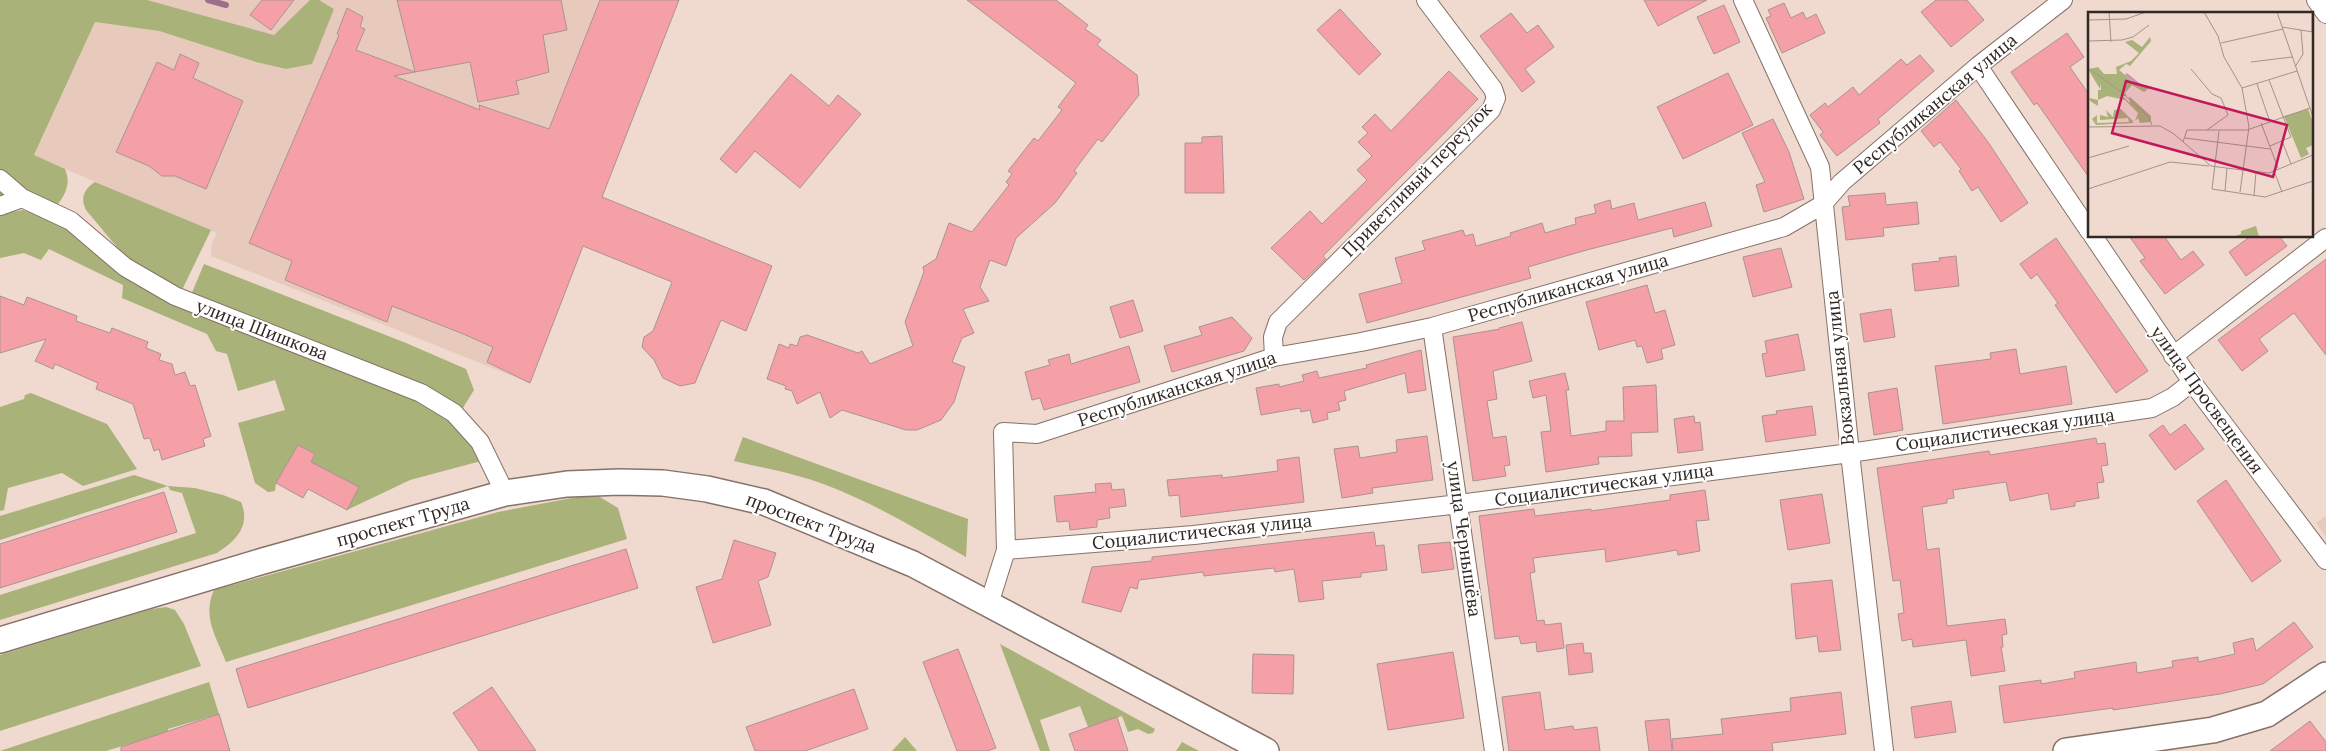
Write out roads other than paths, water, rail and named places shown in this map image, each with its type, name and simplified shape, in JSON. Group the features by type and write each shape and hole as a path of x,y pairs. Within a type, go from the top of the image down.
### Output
{"main road":[{"name":"проспект Труда","path":"0,640 262,561 505,494 540,487 620,482 663,483 734,494 764,502 904,560 1266,751"},
{"path":"2075,750 2213,730 2267,714 2326,675"}],"street":[{"name":"Приветливый переулок","path":"1274,357 1273,337 1278,322 1491,110 1496,98 1493,90 1426,0"},
{"name":"Вокзальная улица","path":"1743,0 1820,167 1822,205 1884,751"},
{"name":"Республиканская улица","path":"1006,550 1004,432 1037,434 1274,357 1432,327 1784,226 1804,217 1822,205 1842,182 1978,66 2063,0"},
{"path":"2316,0 2326,14"},
{"path":"1978,66 2088,229"},
{"name":"улица Шишкова","path":"0,179 22,198 70,221 125,266 175,296 421,393 454,413 480,442 505,494"},
{"path":"0,206 22,198"},
{"name":"улица Просвещения","path":"2094,238 2173,356 2326,560"},
{"path":"2173,356 2326,239"},
{"name":"улица Чернышёва","path":"1432,327 1494,751"},
{"name":"Социалистическая улица","path":"1006,550 1194,536 1459,504 1850,453 2152,408 2173,397 2192,382"},
{"path":"989,604 1006,550"}],"waterway":[{"path":"208,0 226,5"}]}
